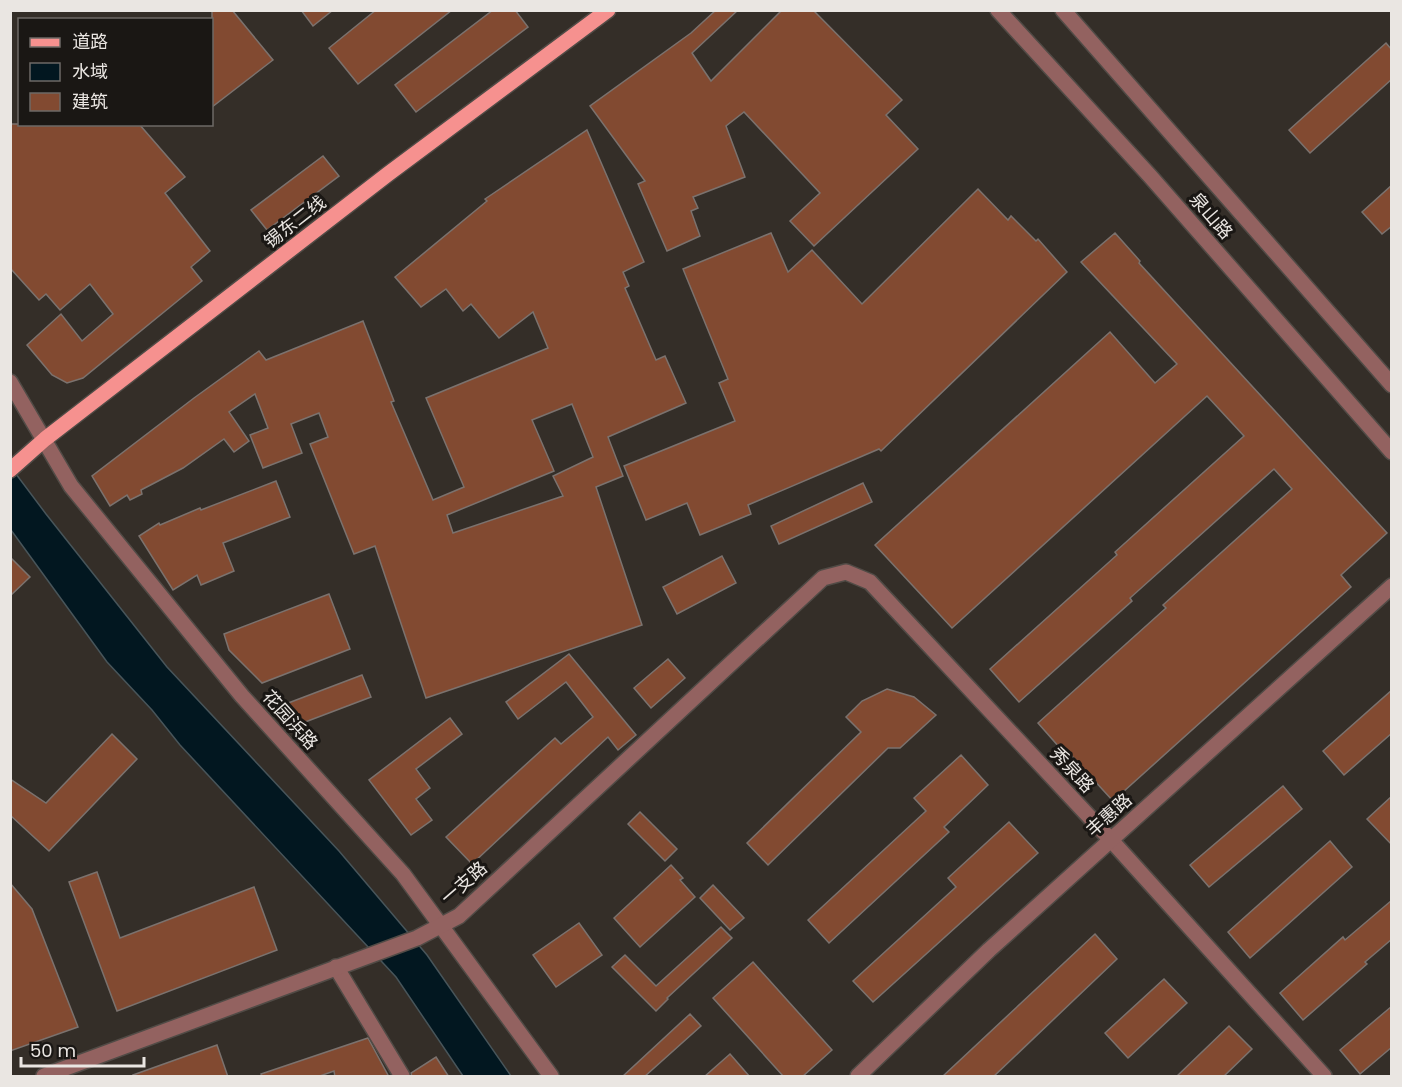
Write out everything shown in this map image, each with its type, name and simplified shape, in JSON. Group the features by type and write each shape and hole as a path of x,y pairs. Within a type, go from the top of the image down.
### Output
{"main road":[{"name":"锡东二线","path":"15,466 45,439 388,174 608,10"}],"street":[{"name":"泉山路","path":"998,10 1150,176 1392,452"},
{"path":"1063,10 1392,385"},
{"name":"花园浜路","path":"10,382 71,486 242,696 403,874 551,1077"},
{"name":"秀泉路","path":"823,578 846,572 870,582 1111,840 1324,1077"},
{"name":"一支路","path":"44,1077 417,938 459,916 823,578"},
{"name":"丰惠路","path":"858,1077 989,950 1392,586"},
{"path":"336,967 402,1077"}],"water":[{"path":"10,466 167,667 339,851 427,955 511,1076 463,1076 396,977 180,745 152,710 107,662 11,530"}],"building":[{"path":"212,10 232,10 273,60 213,106 213,18"},
{"path":"301,10 333,10 313,26"},
{"path":"376,10 452,10 358,84 329,48"},
{"path":"493,10 515,10 528,27 416,112 395,85"},
{"path":"716,10 738,10 692,53 711,81 782,10 813,10 902,100 886,115 918,149 814,246 790,221 820,193 744,112 726,126 745,177 693,197 698,208 691,211 700,236 667,251 638,184 645,181 590,106 691,33"},
{"path":"1386,43 1392,50 1392,79 1310,153 1289,130"},
{"path":"10,124 18,124 18,126 141,126 185,177 165,193 210,251 191,267 202,281 83,378 67,383 52,375 27,345 61,314 82,341 113,314 90,284 60,310 46,294 39,300 10,268"},
{"path":"587,130 644,262 623,272 629,286 625,288 656,360 665,356 686,403 608,437 623,476 596,487 642,625 426,698 375,546 354,554 310,444 328,437 319,413 291,424 302,453 263,468 250,435 268,428 255,394 229,412 249,441 234,452 224,439 183,468 141,490 142,494 130,500 127,495 110,506 92,476 259,351 266,360 363,321 394,401 391,402 433,500 464,487 426,398 548,348 533,312 499,338 471,304 463,311 446,289 421,307 395,277 487,201 485,199","holes":["572,404 593,457 553,476 563,496 453,533 447,515 554,471 532,420"]},
{"path":"323,156 339,176 267,230 251,210"},
{"path":"1392,185 1392,226 1382,234 1362,212"},
{"path":"978,189 1008,220 1011,216 1036,241 1038,239 1067,272 881,451 879,449 748,505 751,514 700,535 687,503 646,520 624,466 735,421 719,383 728,379 683,269 771,233 788,272 812,250 862,304"},
{"path":"1115,233 1140,261 1139,263 1387,533 1341,575 1351,587 1113,801 1070,754 1067,756 1038,723 1166,608 1163,605 1292,489 1274,469 1130,598 1132,601 1019,702 990,669 1117,555 1115,552 1244,436 1207,396 952,628 875,545 1110,332 1155,383 1177,364 1081,262"},
{"path":"276,481 290,517 223,543 234,571 201,585 197,575 173,590 139,536 159,523 160,525"},
{"path":"863,483 872,502 779,544 771,526"},
{"path":"722,556 736,583 677,614 663,587"},
{"path":"10,557 30,577 10,596"},
{"path":"329,594 350,649 262,683 229,650 224,634"},
{"path":"569,654 636,735 618,750 608,737 472,864 446,837 555,738 561,744 593,717 566,682 518,719 506,702"},
{"path":"668,659 685,678 651,708 634,688"},
{"path":"362,675 371,697 292,727 283,705"},
{"path":"887,689 914,697 936,715 900,748 888,748 768,865 747,843 861,732 846,717 862,701"},
{"path":"1392,690 1392,733 1344,775 1323,751"},
{"path":"450,718 462,734 416,769 430,788 416,799 432,820 411,835 369,780"},
{"path":"112,734 137,759 49,851 10,815 10,779 46,803"},
{"path":"961,755 988,785 944,827 949,832 829,943 808,920 926,811 914,798"},
{"path":"1283,786 1302,809 1209,887 1190,865"},
{"path":"1392,796 1392,845 1367,819"},
{"path":"640,812 677,849 665,861 628,824"},
{"path":"1009,822 1038,853 873,1002 853,981 956,887 948,878"},
{"path":"1330,841 1352,867 1250,958 1228,932"},
{"path":"671,865 695,897 640,947 614,918"},
{"path":"97,872 120,938 254,887 277,950 117,1011 69,882"},
{"path":"10,883 32,909 78,1027 10,1051"},
{"path":"713,885 744,918 730,930 700,898"},
{"path":"1392,900 1392,939 1303,1020 1280,993 1343,937 1345,940"},
{"path":"579,923 602,955 556,987 533,955"},
{"path":"721,927 732,938 656,1011 612,967 625,955 656,986"},
{"path":"1095,934 1117,959 993,1077 942,1077"},
{"path":"753,962 832,1050 802,1077 784,1077 713,998"},
{"path":"1164,979 1187,1003 1128,1058 1105,1033"},
{"path":"1392,1006 1392,1047 1360,1074 1340,1050"},
{"path":"690,1014 701,1026 644,1077 622,1077"},
{"path":"1229,1026 1252,1049 1223,1077 1176,1077"},
{"path":"368,1038 389,1077 335,1077 334,1071 317,1077 262,1077 261,1074"},
{"path":"217,1045 228,1077 134,1077 133,1075"},
{"path":"730,1054 750,1077 704,1077"},
{"path":"436,1057 449,1077 412,1077 411,1073"}]}
